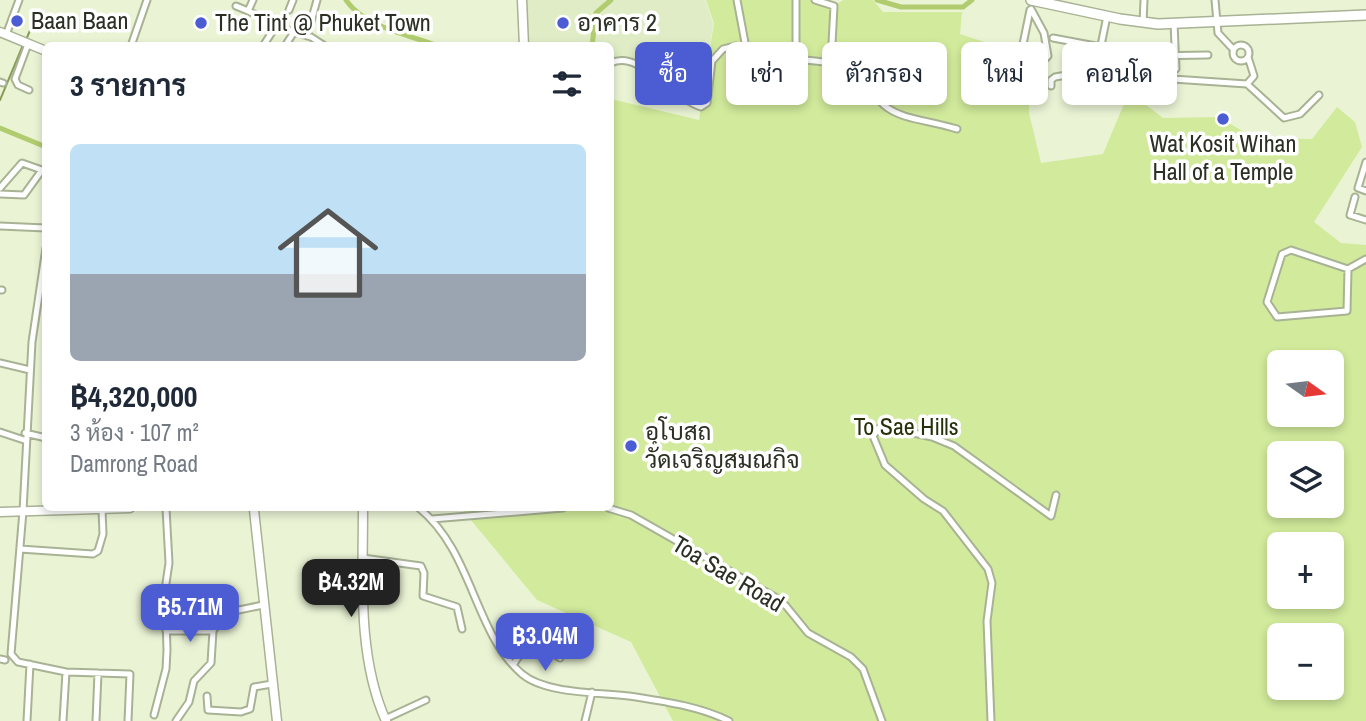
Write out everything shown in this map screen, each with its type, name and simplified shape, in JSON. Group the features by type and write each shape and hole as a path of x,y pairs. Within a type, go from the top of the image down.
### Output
{"main road":[{"path":"1031,3 1143,23 1366,18"}],"street":[{"path":"19,0 3,33 42,49"},
{"path":"132,42 147,0"},
{"path":"248,11 253,0"},
{"path":"289,10 293,0"},
{"path":"307,36 317,0"},
{"path":"522,0 524,42"},
{"path":"737,0 745,42"},
{"path":"796,0 796,42"},
{"path":"815,0 834,6 832,42"},
{"path":"1143,23 1144,0"},
{"path":"1215,0 1221,39 1233,49 1236,60 1243,61 1248,57"},
{"path":"1023,42 1031,3"},
{"path":"1031,3 1046,42"},
{"path":"236,6 317,42"},
{"path":"1102,42 1107,16"},
{"path":"1174,23 1175,42"},
{"path":"266,42 276,26"},
{"path":"288,42 294,33"},
{"path":"1053,38 1074,42"},
{"path":"26,43 15,79 29,90"},
{"path":"1233,49 1239,45 1245,46 1254,76 1247,83"},
{"path":"614,61 619,59 637,63 689,103 701,107 707,103 711,67 717,53 726,50"},
{"path":"1177,55 1208,55"},
{"path":"1051,86 1051,80 1062,76"},
{"path":"1177,79 1247,83 1284,118 1300,114 1319,95"},
{"path":"880,105 902,117 919,118 957,129"},
{"path":"1366,162 1358,188 1366,191"},
{"path":"0,188 22,163 42,169"},
{"path":"0,194 24,195 42,172"},
{"path":"1355,197 1350,215 1366,220"},
{"path":"0,226 42,228"},
{"path":"1348,269 1347,311 1277,317 1267,302 1282,254 1292,250 1348,269 1366,259"},
{"path":"42,271 30,370 23,511 11,654 18,663 66,672 130,674 128,721"},
{"path":"37,299 42,300"},
{"path":"0,363 30,370"},
{"path":"991,721 987,621 992,583 988,569 943,510 924,499 885,464 873,436 879,428 886,427 932,437 954,446 1051,516 1056,495"},
{"path":"0,432 42,439"},
{"name":"Toa Sae Road","path":"614,510 631,515 775,597 816,640 851,657 863,669 869,677 882,721"},
{"path":"0,513 42,511"},
{"path":"20,549 93,554 98,551 103,534 102,511"},
{"path":"154,715 166,669 165,590 169,563 166,511"},
{"path":"257,511 262,605 277,721"},
{"path":"363,511 366,638 378,704 385,720 426,700"},
{"path":"423,511 432,519 465,568 499,649 523,675 541,685 708,710 729,721"},
{"path":"432,519 484,511"},
{"path":"363,558 421,566 424,596 457,607 462,629"},
{"path":"176,721 189,702 194,681 211,663 214,631 229,612 262,605"},
{"path":"166,631 214,631"},
{"path":"513,665 531,638 561,658"},
{"path":"27,721 30,664"},
{"path":"62,721 66,672"},
{"path":"96,721 98,673"},
{"path":"207,696 208,710 241,712 250,709 254,687 272,684"},
{"path":"585,721 592,692"}],"shaded area":[{"path":"524,0 705,0 713,23 711,42 635,42 635,59 614,57 614,42 524,42"}],"green space":[{"name":"To Sae Hills","path":"706,0 825,0 839,3 843,0 873,0 883,12 962,12 960,34 984,42 961,42 961,105 1029,105 1041,163 1103,154 1124,105 1146,105 1163,118 1219,117 1254,138 1312,139 1337,107 1355,122 1362,147 1314,222 1341,243 1366,245 1366,721 673,721 631,642 537,600 463,511 614,511 614,100 699,120 701,105 712,105 711,42 714,23"}],"waterway":[{"path":"346,0 375,24 426,42"},
{"path":"592,42 596,13 611,0"},
{"path":"877,0 901,7 963,7 972,0"},
{"path":"26,40 31,28"},
{"path":"0,100 23,45"},
{"path":"0,128 42,145"}],"place":[{"name":"Baan Baan","path":"17,21"},
{"name":"The Tint @ Phuket Town","path":"201,23"},
{"name":"อาคาร 2","path":"563,23"},
{"name":"Wat Kosit Wihan Hall of a Temple","path":"1223,119"},
{"name":"อุโบสถ วัดเจริญสมณกิจ","path":"631,446"}]}
